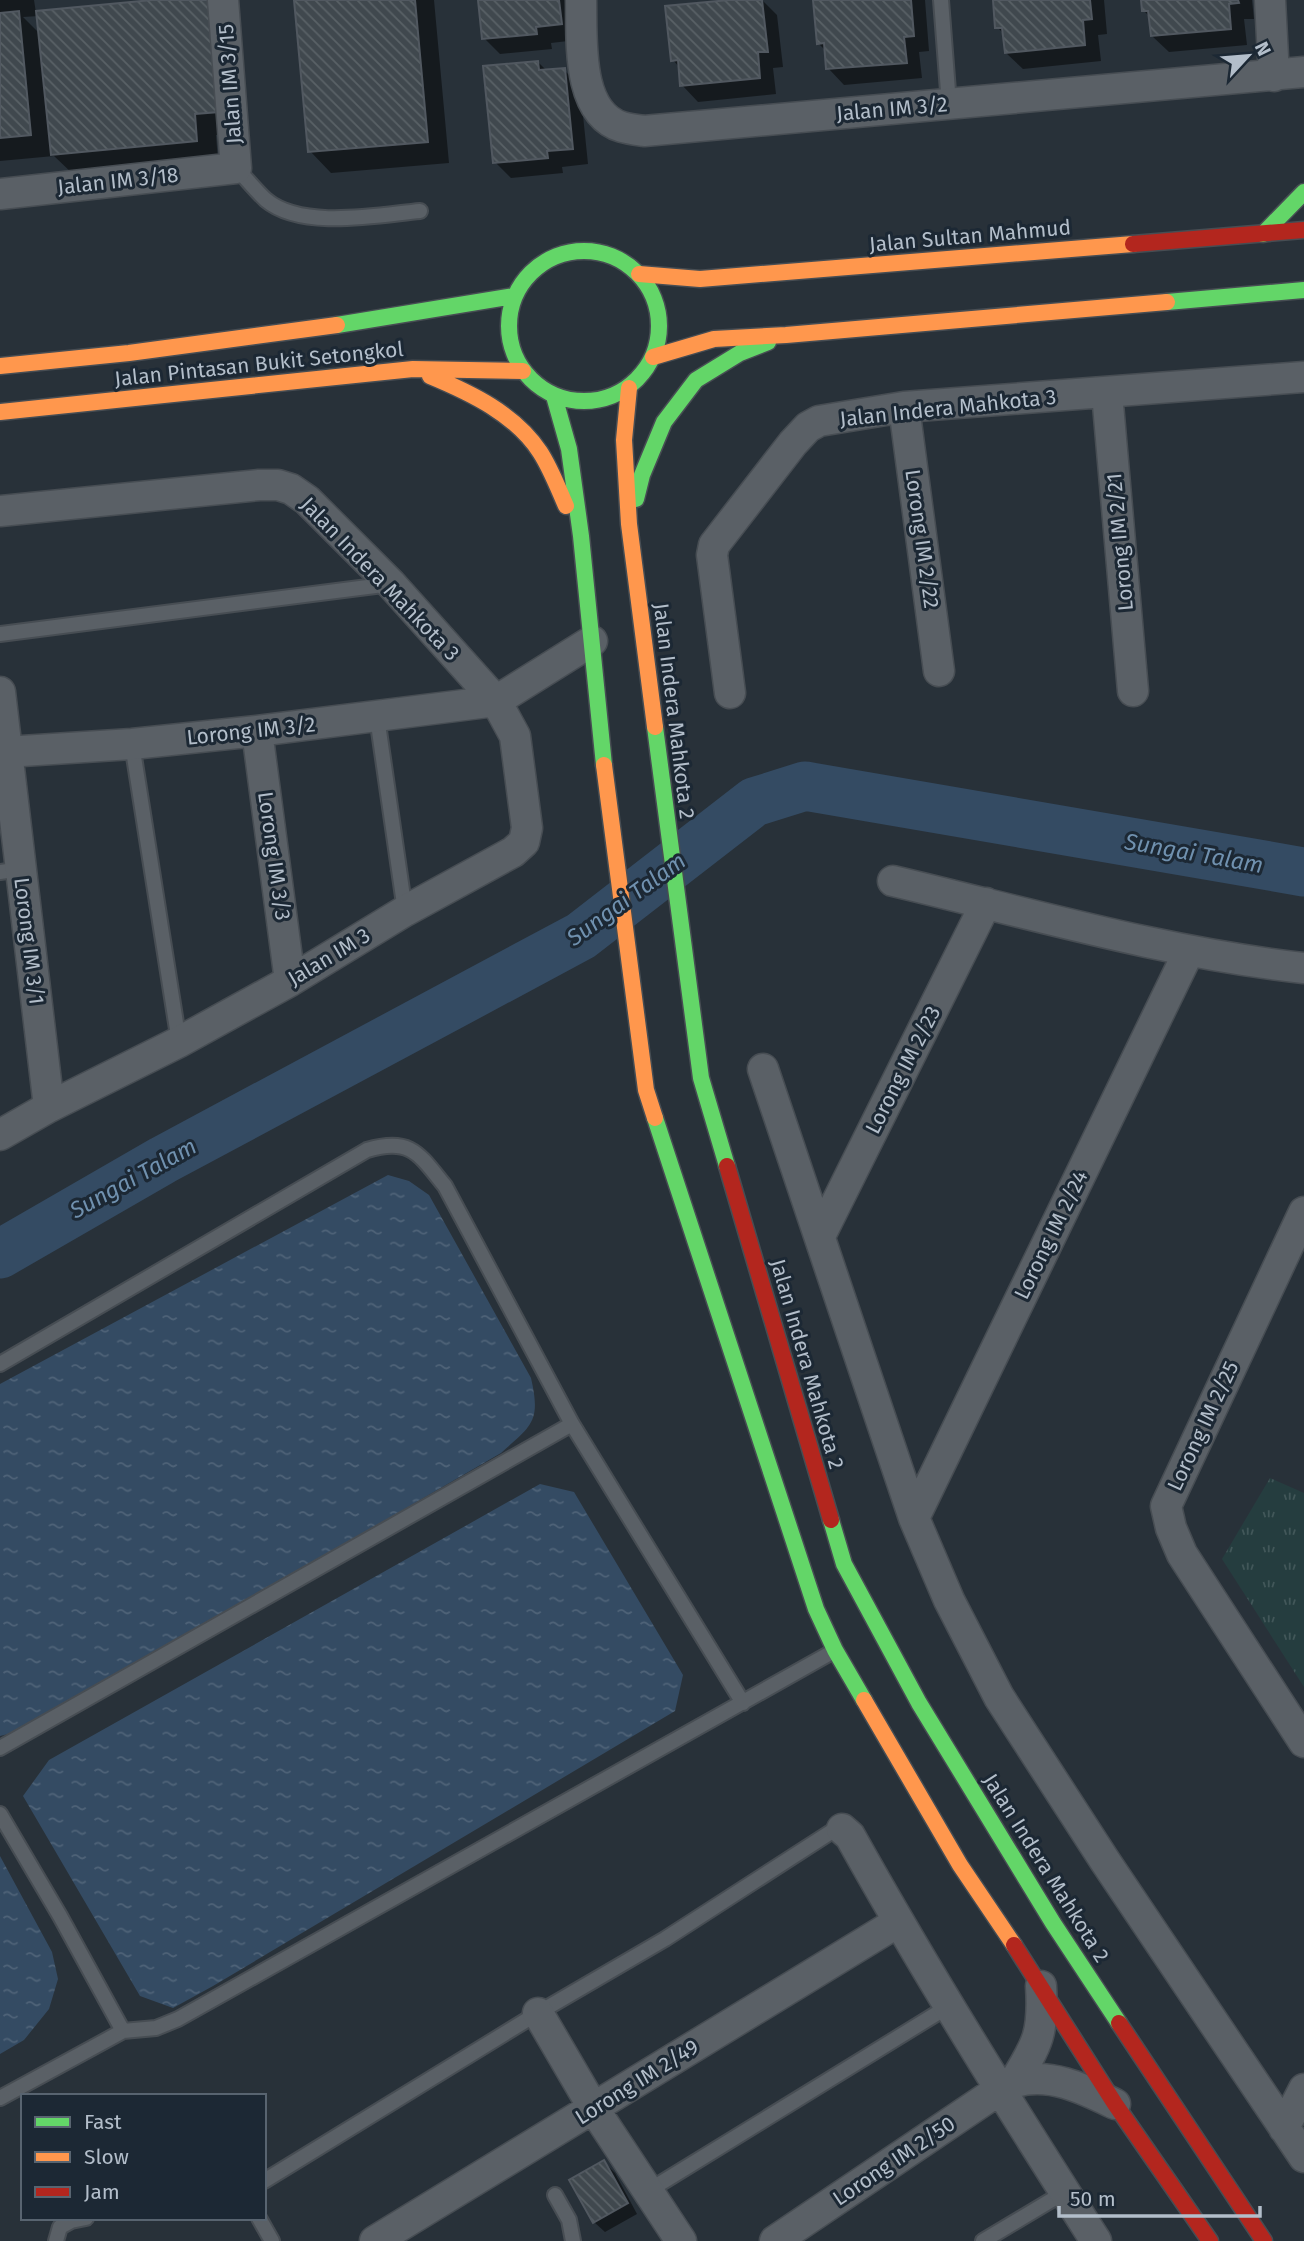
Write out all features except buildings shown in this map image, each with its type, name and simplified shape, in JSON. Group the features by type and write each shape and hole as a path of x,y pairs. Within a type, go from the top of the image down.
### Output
{"street":[{"name":"Jalan IM 3/15","path":"223,0 236,168"},
{"name":"Jalan IM 3/2","path":"581,0 582,44 588,92 605,118 621,127 657,130 1304,72"},
{"path":"1270,0 1274,76"},
{"name":"Jalan IM 3/18","path":"0,194 236,168"},
{"path":"1263,234 1304,192"},
{"name":"Jalan Sultan Mahmud","path":"639,274 700,279 1304,230"},
{"path":"571,251 596,251 620,259 639,274 652,293 659,314 659,336 653,357 643,374 629,388 605,399 579,402 554,396 537,385 523,371 512,348 509,322 514,296 528,275 548,260 571,251"},
{"path":"653,357 714,338 786,335 1304,290"},
{"name":"Jalan Pintasan Bukit Setongkol","path":"0,366 156,350 406,315 514,296"},
{"path":"629,524 642,475 664,422 696,380 740,353 786,335"},
{"path":"413,369 462,389 500,411 537,448 581,536"},
{"name":"Jalan Pintasan Bukit Setongkol","path":"0,412 413,369 523,371"},
{"name":"Jalan Indera Mahkota 3","path":"730,692 713,564 713,545 808,427 819,421 904,407 1304,377"},
{"name":"Jalan Indera Mahkota 2","path":"629,388 624,440 629,524 701,1078 844,1564 919,1703 1046,1911 1264,2241"},
{"name":"Lorong IM 2/21","path":"1107,393 1133,691"},
{"path":"554,396 569,449 581,536 609,813 646,1090 816,1609 835,1650 960,1865 1041,1986 1115,2104 1210,2241"},
{"name":"Lorong IM 2/22","path":"904,407 939,671"},
{"name":"Jalan Indera Mahkota 3","path":"0,511 278,485 291,489 307,500 391,584 496,701"},
{"path":"496,701 592,641"},
{"name":"Lorong IM 3/1","path":"0,692 6,752 10,871 49,1107"},
{"name":"Lorong IM 3/2","path":"6,752 132,744 257,731 496,701"},
{"name":"Jalan IM 3","path":"0,1135 290,981 405,911 513,852 524,842 527,828 515,736 496,701"},
{"name":"Lorong IM 3/3","path":"257,731 290,981"},
{"path":"893,881 1189,951 1260,964 1304,968"},
{"name":"Lorong IM 2/23","path":"820,1236 986,903"},
{"name":"Lorong IM 2/24","path":"914,1518 1189,951"},
{"path":"763,1069 914,1518 949,1600 999,1697 1105,1861 1304,2157"},
{"name":"Lorong IM 2/25","path":"1304,1212 1166,1506 1171,1528 1182,1554 1304,1742"},
{"path":"842,1829 850,1836 949,2006 1008,2086 1065,2192 1096,2241"},
{"name":"Lorong IM 2/49","path":"375,2241 898,1922"},
{"path":"1008,2086 1039,2040 1043,2017 1041,1986"},
{"path":"538,2013 594,2109 681,2241"},
{"path":"1008,2086 1047,2080 1062,2082 1076,2085 1115,2104"},
{"name":"Lorong IM 2/50","path":"775,2241 1008,2086"},
{"path":"1284,2127 1304,2089"}],"lane":[{"path":"941,0 949,104"},
{"path":"236,168 268,201 291,212 326,218 420,211"},
{"path":"0,634 391,584"},
{"path":"377,717 405,911"},
{"path":"132,744 179,1042"},
{"path":"0,1364 367,1150 387,1144 417,1152 445,1186 572,1424 743,1703"},
{"path":"0,1748 572,1424"},
{"path":"0,2098 122,2031 156,2028 178,2019 835,1650"},
{"path":"0,1814 60,1916 122,2031"},
{"path":"266,2180 538,2013 665,1939 834,1830 842,1829"},
{"path":"648,2192 949,2006"},
{"path":"983,2241 1065,2192"},
{"path":"555,2195 569,2220 573,2241"},
{"path":"56,2241 60,2227 76,2220"},
{"path":"260,2220 272,2241"}],"green space":[{"path":"1270,1478 1304,1493 1304,1687 1222,1559"}],"water":[{"path":"388,1175 409,1181 429,1195 531,1378 535,1404 527,1429 501,1453 24,1730 0,1736 0,1384"},
{"path":"540,1484 574,1492 683,1675 675,1711 173,2008 140,1996 23,1796 49,1760"},
{"path":"0,1856 52,1952 58,1979 49,2009 24,2040 0,2054"}],"waterway":[{"name":"Sungai Talam","path":"0,1254 163,1160 581,936 754,802 805,786 1304,872"}],"traffic: fast":[{"path":"1263,234 1304,192"},
{"path":"584,251 613,257 626,263 637,273 647,284 653,297 659,326 653,355 647,368 637,379 626,389 613,395 584,401 555,395 542,389 531,379 521,368 515,355 509,326 515,297 521,284 531,273 542,263 555,257 584,251"},
{"path":"1167,302 1304,290"},
{"path":"337,325 514,296"},
{"path":"636,499 642,475 664,422 696,380 740,353 768,342"},
{"path":"554,396 569,449 581,536 604,765"},
{"path":"655,727 701,1078 727,1166"},
{"path":"655,1118 816,1609 835,1650 864,1700"},
{"path":"831,1520 844,1564 919,1703 1053,1923 1119,2023"}],"traffic: slow":[{"path":"639,274 700,279 1133,244"},
{"path":"653,357 714,339 1167,302"},
{"path":"0,366 129,353 337,325"},
{"path":"0,412 413,369 523,371"},
{"path":"430,376 476,397 518,426 544,458 566,506"},
{"path":"629,388 624,440 629,524 655,727"},
{"path":"604,765 646,1090 655,1118"},
{"path":"864,1700 960,1865 1014,1945"}],"traffic: jam":[{"path":"1133,244 1304,230"},
{"path":"727,1166 831,1520"},
{"path":"1014,1945 1115,2104 1210,2241"},
{"path":"1119,2023 1264,2241"}]}
